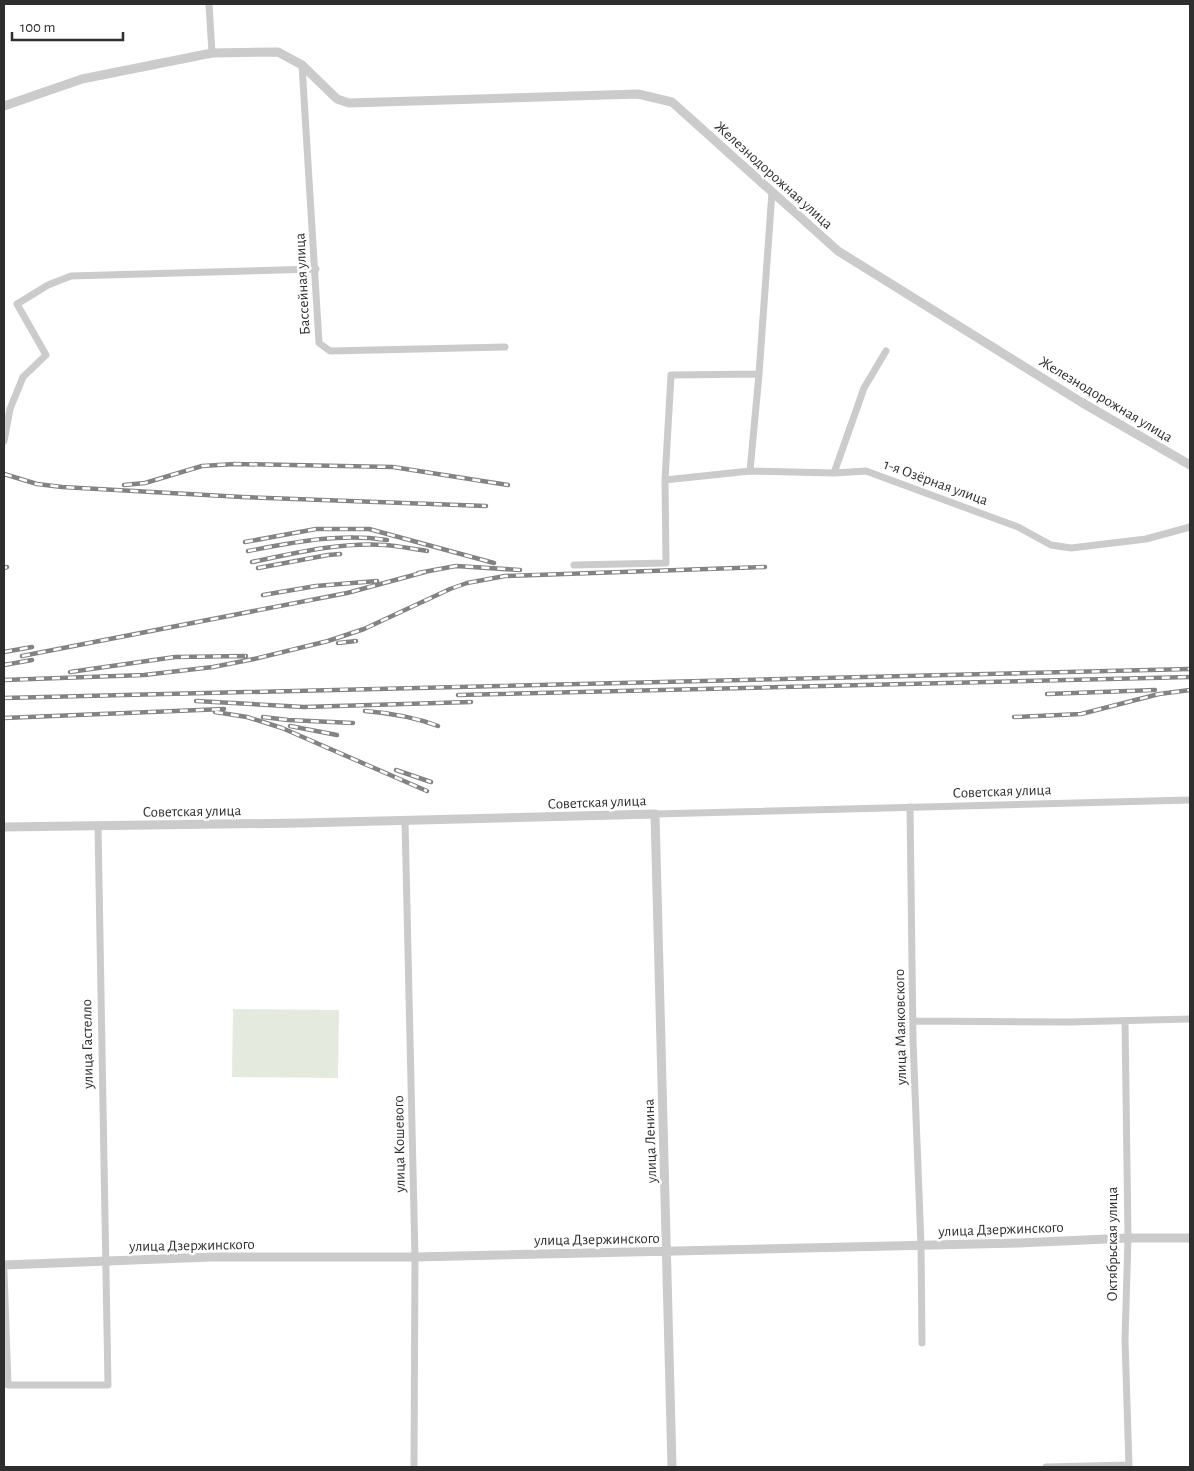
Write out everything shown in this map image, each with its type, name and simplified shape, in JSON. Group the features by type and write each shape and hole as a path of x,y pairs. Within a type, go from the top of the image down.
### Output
{"street":[{"path":"210,4 212,53"},
{"name":"Железнодорожная улица","path":"4,106 82,79 212,53 278,52 302,65 337,100 349,103 638,94 672,102 838,251 1081,402 1190,465"},
{"name":"Бассейная улица","path":"302,65 320,343 330,351 506,347"},
{"path":"750,470 772,192"},
{"path":"4,441 10,409 24,377 46,355 17,304 48,285 72,276 316,269"},
{"path":"834,473 864,388 886,351"},
{"path":"574,565 666,563 665,480 671,375 759,374"},
{"name":"1-я Озёрная улица","path":"665,480 750,470 834,473 866,471 1018,527 1051,545 1071,548 1146,539 1190,527"},
{"name":"Советская улица","path":"4,827 404,821 1190,800"},
{"name":"улица Маяковского","path":"910,807 913,1021 921,1245"},
{"name":"улица Ленина","path":"655,814 668,1251 672,1467"},
{"name":"улица Кошевого","path":"404,821 415,1256 414,1467"},
{"name":"улица Гастелло","path":"4,1271 8,1385 108,1385 107,1261 100,1026 98,826"},
{"path":"913,1021 1125,1021 1190,1019"},
{"name":"Октябрьская улица","path":"1125,1021 1128,1238 1126,1340 1128,1466"},
{"name":"улица Дзержинского","path":"4,1265 303,1256 415,1256 668,1251 1128,1238 1190,1238"},
{"path":"921,1245 922,1343"},
{"path":"1046,1467 1128,1466"}],"shaded area":[{"path":"233,1009 339,1010 338,1078 232,1077"}],"railway":[{"path":"124,485 145,483 202,466 235,464 393,467 508,485"},
{"path":"4,474 37,484 62,487 242,497 486,506"},
{"path":"245,542 316,529 369,529 494,563"},
{"path":"248,551 334,538 387,540"},
{"path":"252,562 318,549 351,545 385,545 427,551"},
{"path":"258,568 340,554"},
{"path":"418,573 456,566 520,570"},
{"path":"4,680 144,675 213,667 254,659 328,641 364,629 450,589 467,583 505,576 765,567"},
{"path":"22,656 347,593 425,572"},
{"path":"263,595 316,586 377,581"},
{"path":"338,643 356,641"},
{"path":"4,652 32,647"},
{"path":"70,672 175,657 246,656"},
{"path":"4,665 32,660"},
{"path":"4,698 1190,669"},
{"path":"458,695 1190,677"},
{"path":"1047,694 1155,690"},
{"path":"1014,717 1081,714 1159,694 1190,690"},
{"path":"196,701 304,707 471,702"},
{"path":"4,718 224,709"},
{"path":"365,711 402,716 438,726"},
{"path":"215,712 247,717 282,728 427,791"},
{"path":"263,717 353,723"},
{"path":"290,726 337,735"},
{"path":"396,770 431,782"}]}
